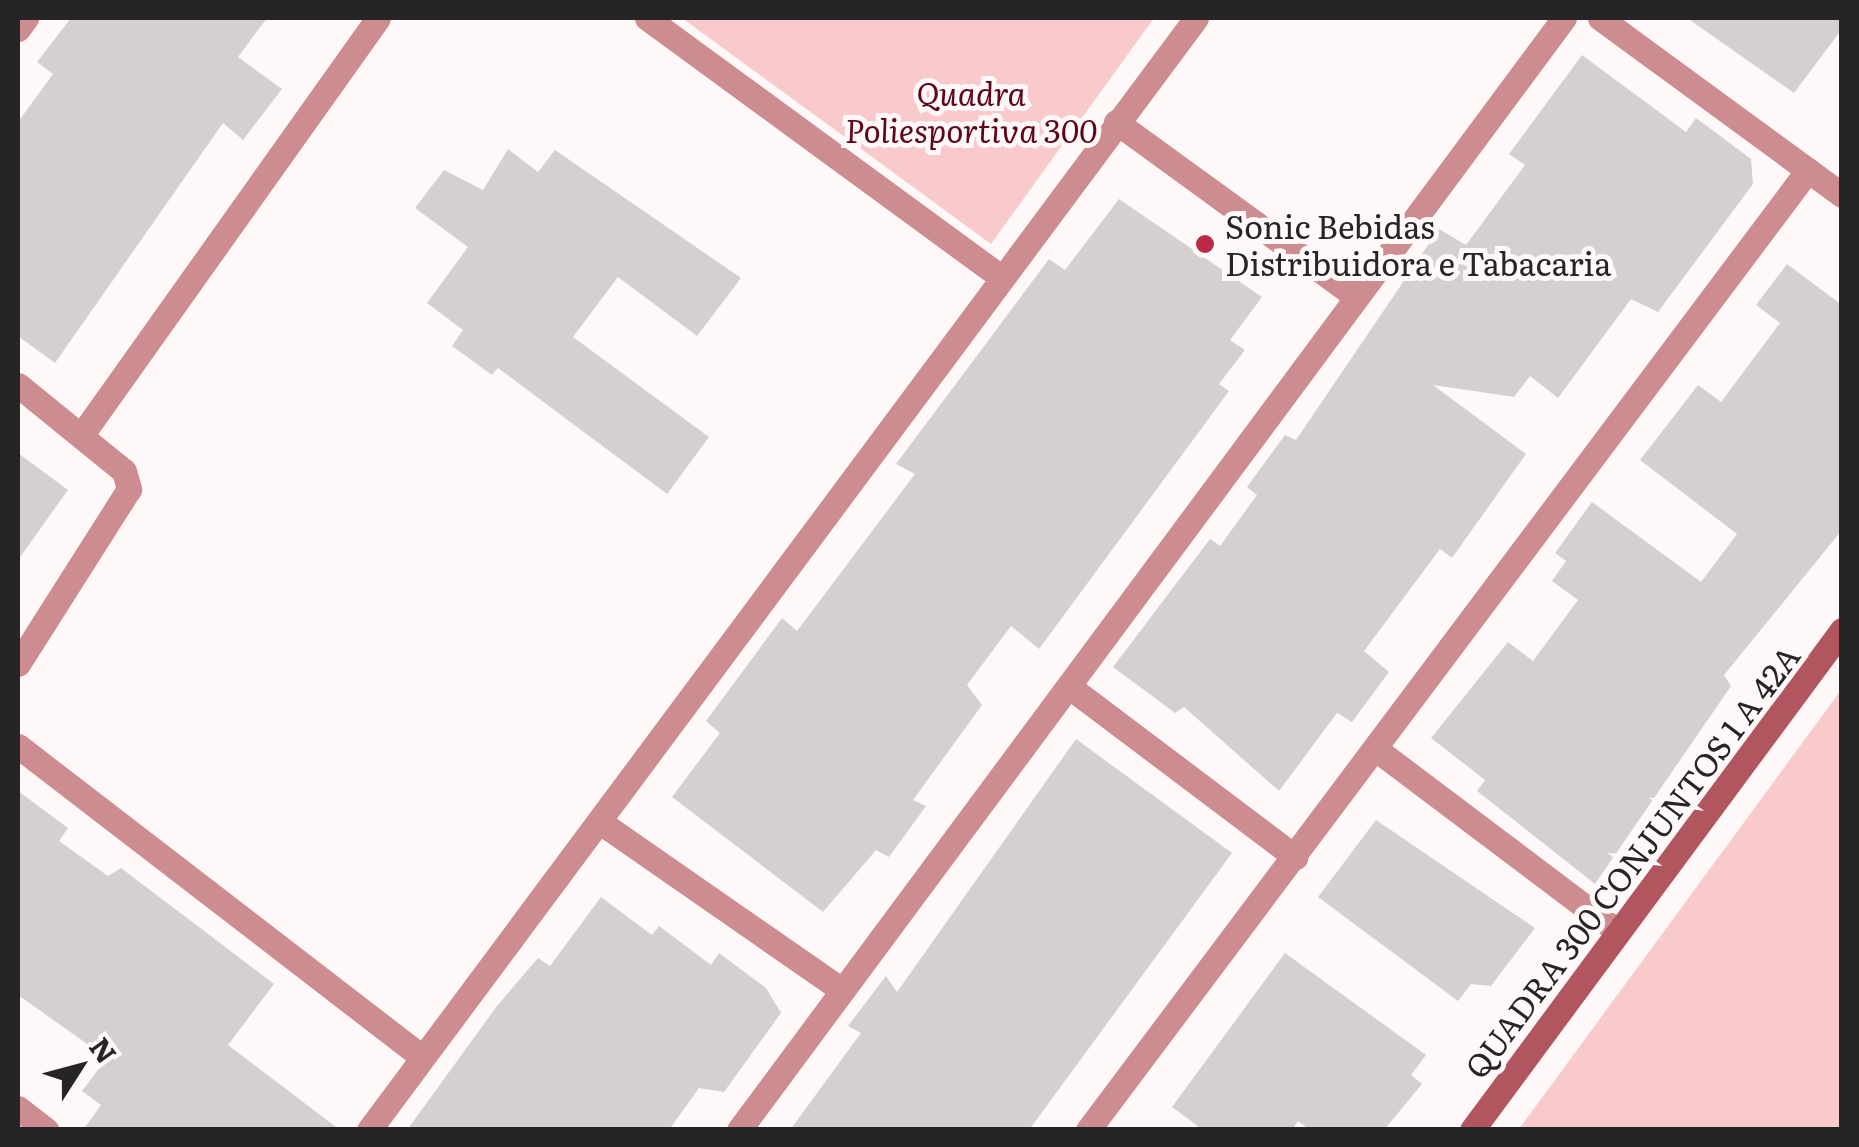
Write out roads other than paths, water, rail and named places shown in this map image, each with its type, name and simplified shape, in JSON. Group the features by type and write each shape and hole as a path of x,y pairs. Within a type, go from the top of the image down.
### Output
{"street":[{"path":"18,29 26,18"},
{"path":"82,433 378,18"},
{"path":"648,18 998,275"},
{"path":"370,1130 600,822 998,275 1196,18"},
{"path":"740,1130 1071,688 1352,293 1564,18"},
{"path":"1600,18 1842,195"},
{"path":"1116,122 1352,293"},
{"path":"1088,1130 1377,750 1808,170"},
{"path":"18,385 82,433 124,471 129,489 18,664"},
{"name":"QUADRA 300 CONJUNTOS 1 A 42A","path":"1472,1130 1842,630"},
{"path":"1071,688 1295,858"},
{"path":"18,746 422,1057"},
{"path":"1377,750 1617,932"},
{"path":"600,822 842,990"},
{"path":"18,1108 46,1130"}],"place":[{"name":"Sonic Bebidas Distribuidora e Tabacaria","path":"1205,244"}],"park label":[{"name":"Quadra Poliesportiva 300","path":"971,112"}]}
